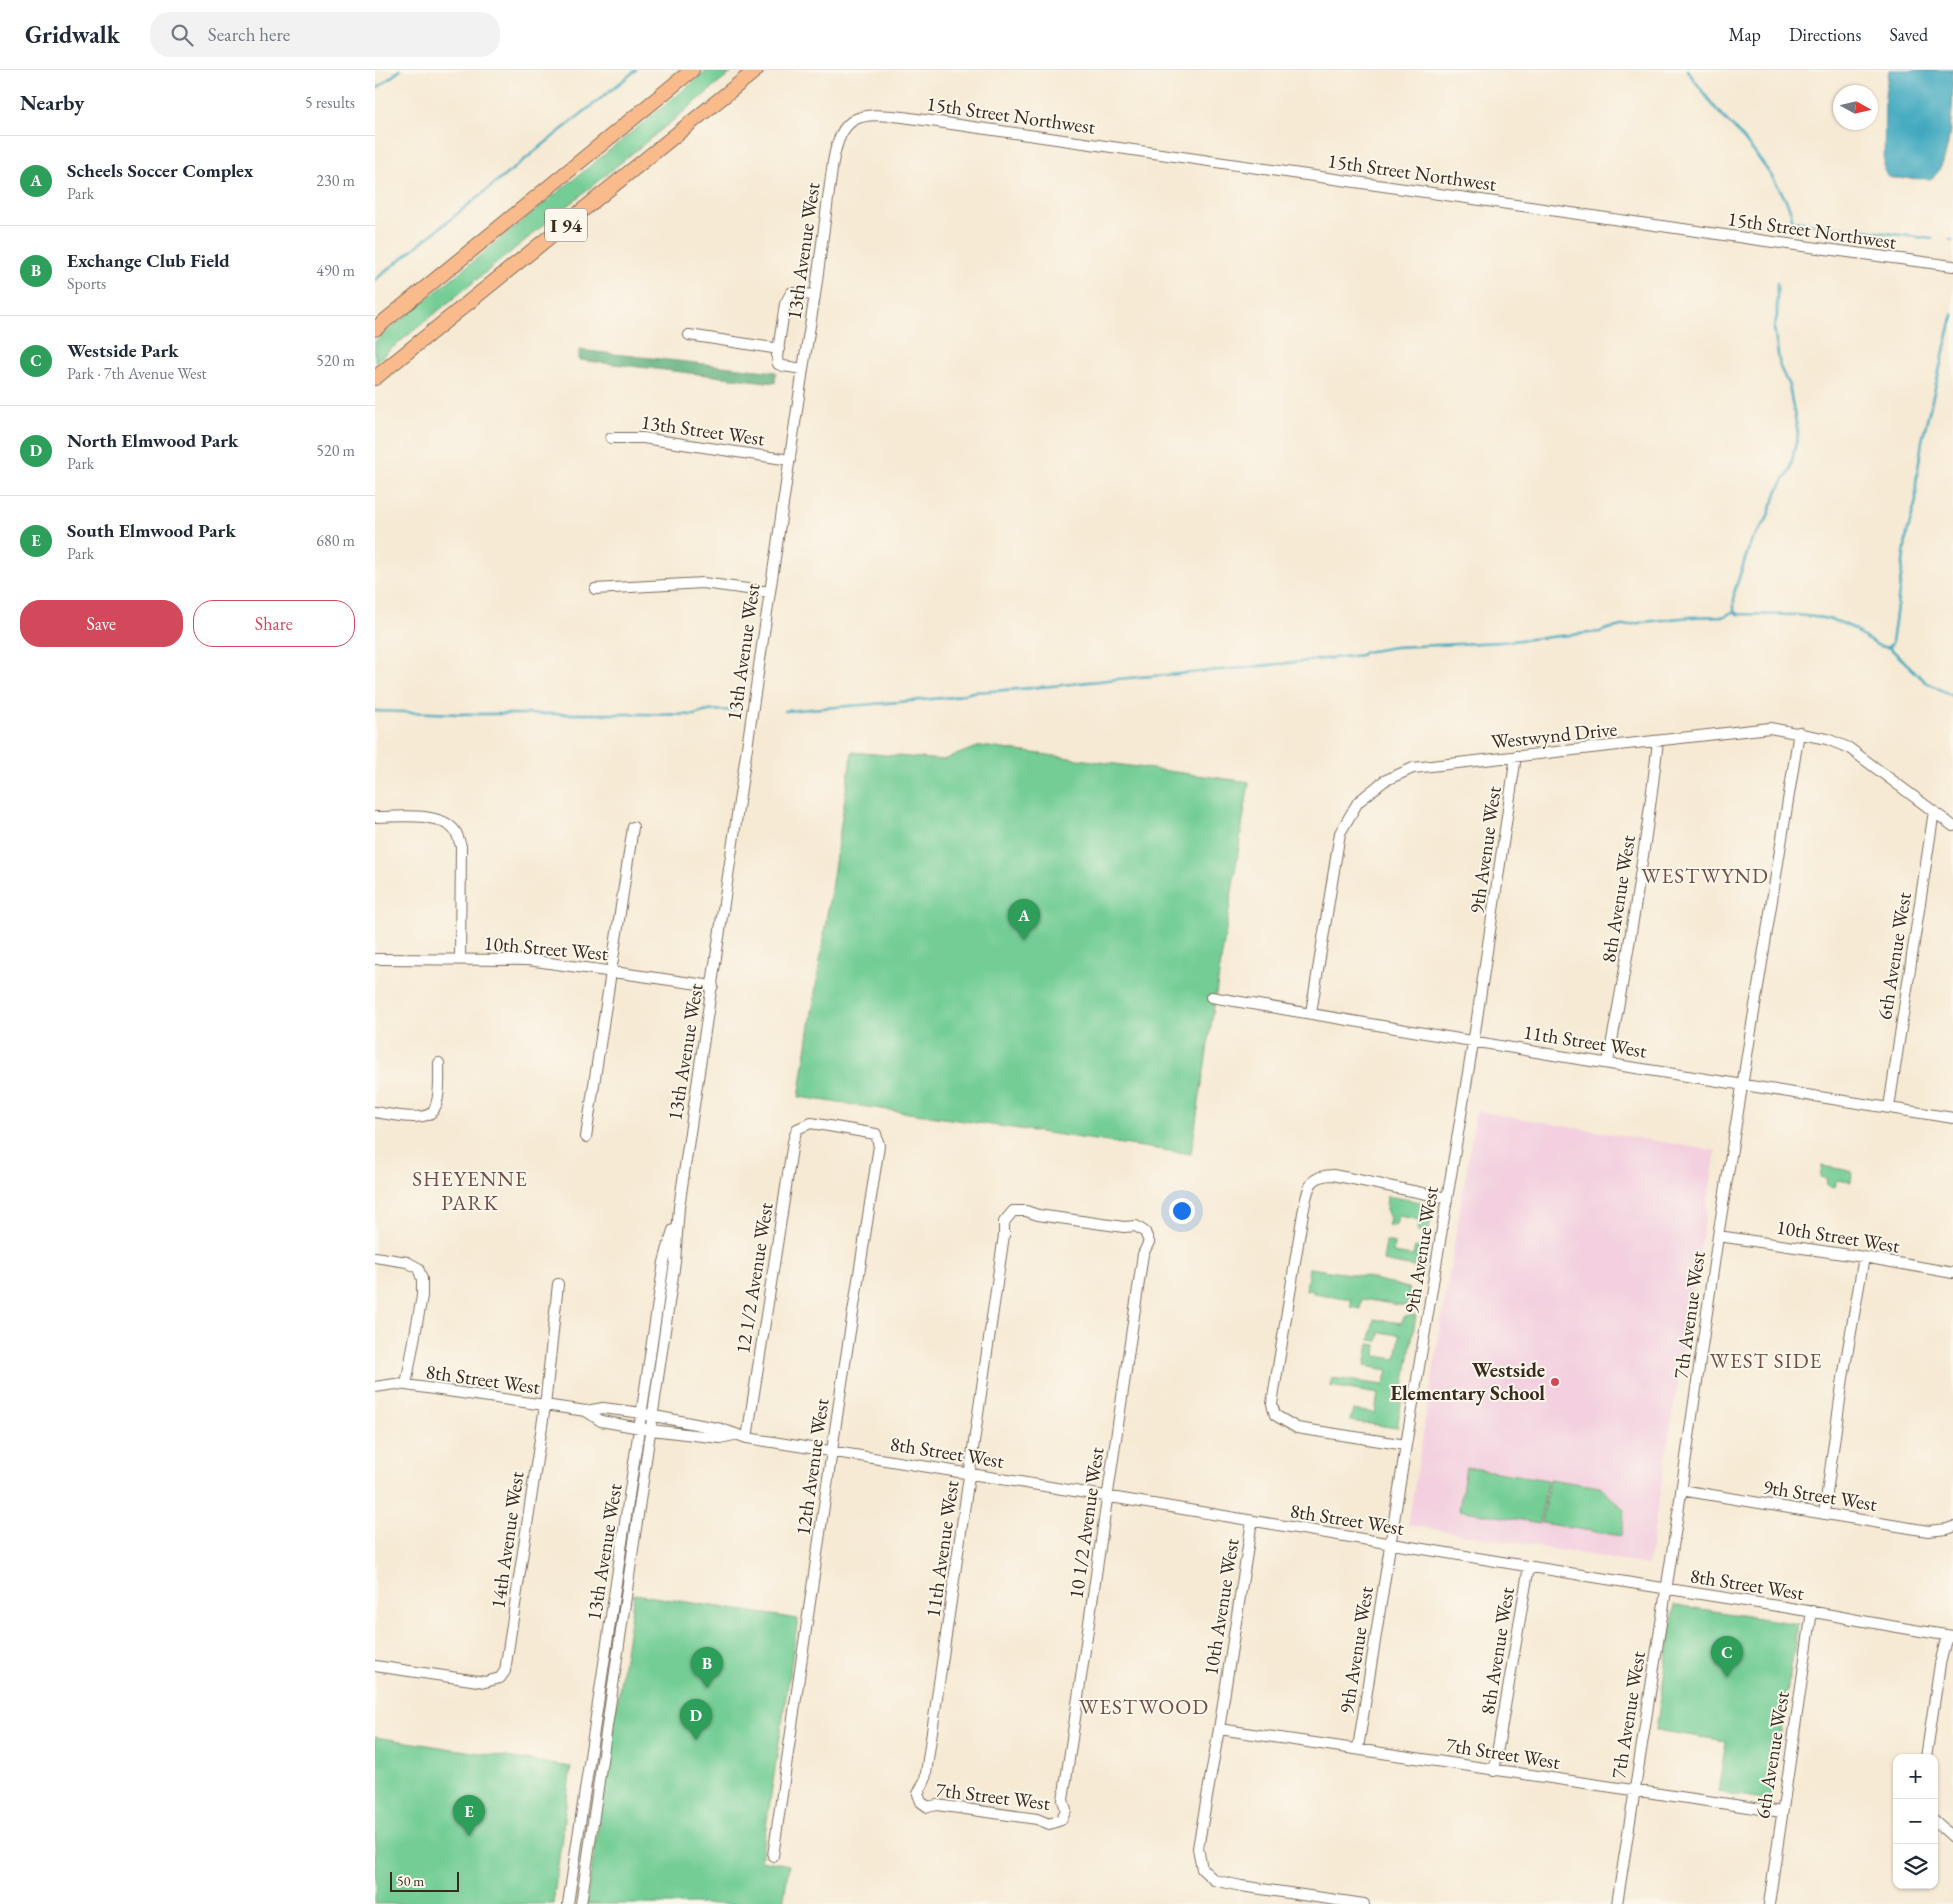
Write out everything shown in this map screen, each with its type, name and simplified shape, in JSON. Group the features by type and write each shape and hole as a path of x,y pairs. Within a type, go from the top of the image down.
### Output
{"highway":[{"name":"I 94","path":"375,329 692,70"},
{"name":"I 94","path":"375,378 756,70"}],"street":[{"name":"15th Street Northwest","path":"865,115 880,114 903,117 1764,241 1953,266"},
{"name":"13th Avenue West","path":"581,1904 675,1262 679,1207 789,460 815,296 835,145 841,131 849,122 865,115"},
{"path":"803,370 779,364 777,357 788,296 796,292 815,296"},
{"path":"689,336 779,349"},
{"name":"13th Street West","path":"611,438 643,438 789,460"},
{"path":"595,589 703,583 770,592"},
{"name":"Westwynd Drive","path":"1311,1013 1340,834 1358,802 1384,781 1413,768 1770,728 1827,738 1849,748 1953,826"},
{"name":"7th Avenue West","path":"1617,1904 1718,1236 1799,732"},
{"name":"8th Avenue West","path":"1609,1062 1626,968 1652,797 1658,741"},
{"name":"9th Avenue West","path":"1358,1748 1473,1041 1516,756"},
{"name":"6th Avenue West","path":"1889,1107 1934,811"},
{"path":"375,817 441,820 456,833 461,846 460,959"},
{"path":"586,1137 633,827"},
{"name":"10th Street West","path":"375,959 546,961 713,986"},
{"name":"11th Street West","path":"1211,997 1953,1118"},
{"path":"375,1112 417,1117 426,1116 433,1112 437,1104 439,1063"},
{"name":"12th Avenue West","path":"773,1856 879,1146 877,1134 811,1123 803,1127"},
{"name":"12 1/2 Avenue West","path":"747,1438 793,1142 797,1129 803,1127"},
{"path":"1406,1445 1297,1428 1275,1414 1272,1404 1303,1213 1309,1187 1316,1179 1323,1175 1333,1175 1447,1198"},
{"name":"13th Avenue West","path":"569,1904 664,1262 679,1207"},
{"name":"10 1/2 Avenue West","path":"1013,1211 1026,1210 1038,1215 1124,1227 1136,1226 1145,1232 1149,1242 1143,1254 1063,1800 1065,1810 1061,1820"},
{"name":"11th Avenue West","path":"921,1802 919,1794 925,1780 971,1473 1005,1222 1013,1211"},
{"name":"10th Street West","path":"1718,1236 1864,1257 1953,1273"},
{"path":"375,1257 407,1262 418,1268 422,1279 422,1296 406,1385"},
{"path":"1824,1514 1843,1378 1864,1257"},
{"name":"14th Avenue West","path":"375,1666 485,1682 500,1678 505,1671 545,1406 558,1284"},
{"name":"8th Street West","path":"375,1387 395,1384 406,1385 545,1406 586,1411 603,1408 642,1414 721,1429 747,1438 971,1473 1666,1589 1812,1611 1950,1636"},
{"name":"8th Street West","path":"586,1411 601,1421 651,1430 720,1438 735,1435"},
{"name":"9th Street West","path":"1681,1490 1928,1531 1953,1527"},
{"name":"10th Avenue West","path":"1251,1521 1219,1729 1198,1848 1202,1869 1214,1880 1241,1886 1365,1904"},
{"name":"8th Avenue West","path":"1494,1770 1529,1566"},
{"name":"6th Avenue West","path":"1769,1904 1812,1611"},
{"path":"1927,1754 1940,1664 1950,1636"},
{"name":"7th Street West","path":"1219,1729 1782,1812"},
{"name":"7th Street West","path":"921,1802 928,1807 937,1805 1037,1819 1049,1824 1061,1820"},
{"path":"1938,1824 1953,1837"}],"shaded area":[{"name":"Westside Elementary School","path":"1476,1111 1716,1151 1648,1565 1408,1525"}],"green space":[{"path":"708,70 735,70 375,362 375,341"},
{"path":"579,350 776,372 775,383 579,360"},
{"path":"981,746 1249,782 1191,1154 799,1097 852,752 943,760"},
{"path":"1822,1166 1852,1171 1851,1182 1836,1180 1834,1187 1826,1185 1827,1179 1820,1177"},
{"path":"1387,1196 1433,1204 1429,1231 1418,1231 1419,1220 1399,1216 1395,1226 1388,1225 1390,1218 1386,1210"},
{"path":"1386,1241 1394,1243 1393,1253 1413,1256 1415,1247 1426,1249 1420,1286 1414,1267 1383,1261"},
{"path":"1309,1268 1363,1276 1408,1288 1409,1293 1413,1296 1418,1295 1417,1308 1413,1303 1407,1303 1405,1306 1362,1299 1360,1309 1351,1307 1351,1299 1313,1293 1313,1290 1306,1290"},
{"path":"1416,1315 1397,1428 1350,1421 1353,1410 1375,1413 1378,1394 1330,1386 1332,1378 1384,1385 1388,1370 1365,1366 1369,1344 1377,1345 1376,1356 1396,1359 1400,1335 1380,1332 1378,1341 1370,1340 1374,1319 1401,1323 1404,1317"},
{"path":"1466,1467 1547,1480 1540,1523 1459,1510"},
{"path":"1549,1479 1600,1487 1625,1510 1621,1536 1542,1523"},
{"path":"634,1594 798,1619 761,1860 789,1865 783,1904 586,1904"},
{"path":"1675,1605 1798,1624 1770,1800 1718,1792 1726,1741 1656,1730"},
{"path":"375,1737 571,1767 553,1904 375,1904"}],"water":[{"path":"1889,70 1953,70 1952,112 1947,146 1938,172 1930,179 1892,178 1887,176 1884,170 1885,95"}],"waterway":[{"path":"375,90 400,70"},
{"path":"375,280 636,70"},
{"path":"1687,70 1715,108 1766,168 1785,198 1792,221 1932,239"},
{"path":"1734,611 1734,593 1751,541 1766,521 1778,490 1790,470 1798,433 1789,386 1780,367 1774,328 1777,316 1777,283"},
{"path":"1888,647 1892,643 1907,533 1916,501 1916,483 1922,441 1953,314"},
{"path":"1734,611 1737,614 1797,615 1839,622 1855,629 1860,635 1879,646 1890,648 1926,682 1953,696"},
{"path":"785,711 953,697 973,692 1195,673 1361,655 1365,652 1395,647 1500,642 1600,632 1644,622 1690,617 1725,616 1734,611"},
{"path":"375,711 459,714 695,715 709,711 734,710"}],"place":[{"name":"Scheels Soccer Complex","path":"1024,940"},
{"name":"Westside Elementary School","path":"1555,1382"},
{"name":"Westside Park","path":"1727,1677"},
{"name":"Exchange Club Field","path":"707,1688"},
{"name":"North Elmwood Park","path":"696,1740"},
{"name":"South Elmwood Park","path":"469,1836"}],"district":[{"name":"WESTWYND","path":"1705,875"},
{"name":"SHEYENNE PARK","path":"470,1190"},
{"name":"WEST SIDE","path":"1766,1360"},
{"name":"WESTWOOD","path":"1144,1706"}]}
